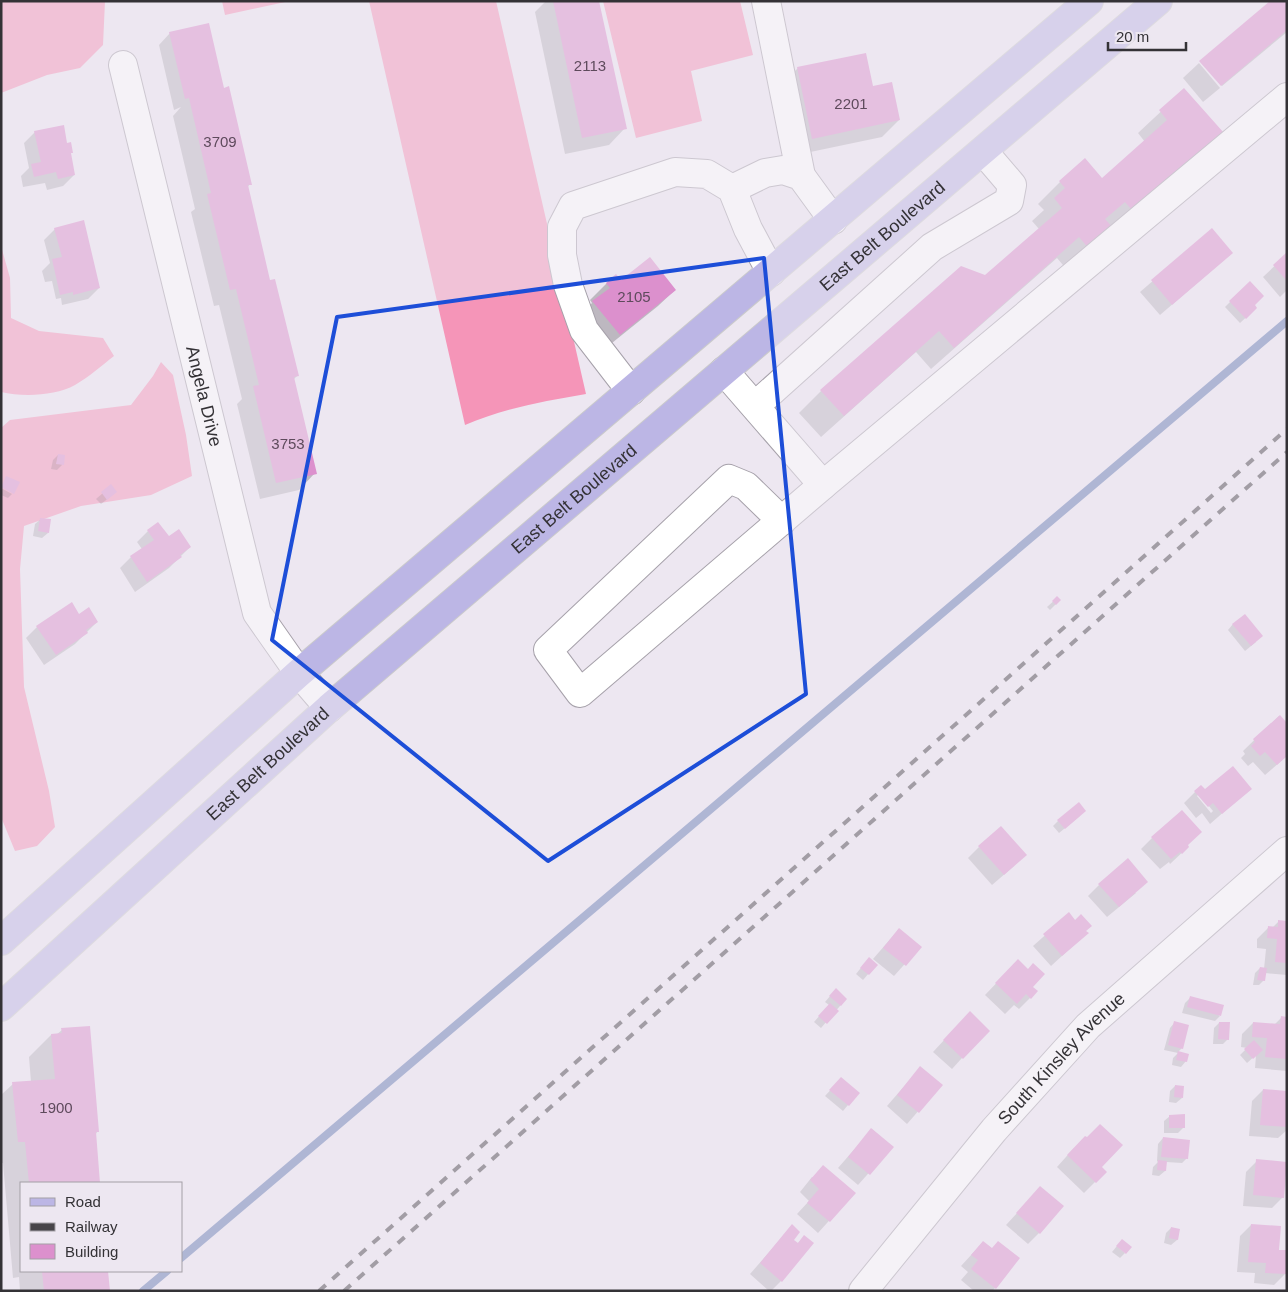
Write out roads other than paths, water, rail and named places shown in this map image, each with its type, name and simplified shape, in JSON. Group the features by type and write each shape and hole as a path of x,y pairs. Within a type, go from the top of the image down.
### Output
{"main road":[{"path":"1,941 299,673 1088,1"},
{"name":"East Belt Boulevard","path":"1,1007 330,708 1158,1"}],"street":[{"path":"766,1 800,176 833,220"},
{"name":"Angela Drive","path":"122,65 257,614 299,673 330,708"},
{"path":"782,521 746,486 729,479 548,650 580,693 782,521 823,485 1287,97"},
{"path":"755,406 932,247 1009,201 1012,185 983,151"},
{"path":"732,189 764,173 783,170 800,176"},
{"path":"631,391 584,330 568,285 562,255 562,227 573,206 675,172 707,174 732,189 748,229 771,272"},
{"path":"724,372 823,485"},
{"name":"South Kinsley Avenue","path":"864,1291 994,1130 1088,1026 1287,851"}],"waterway":[{"path":"182,1257 1287,321"},
{"path":"143,1291 166,1272"}],"railway":[{"path":"319,1291 1287,429"},
{"path":"344,1291 1287,452"}]}
